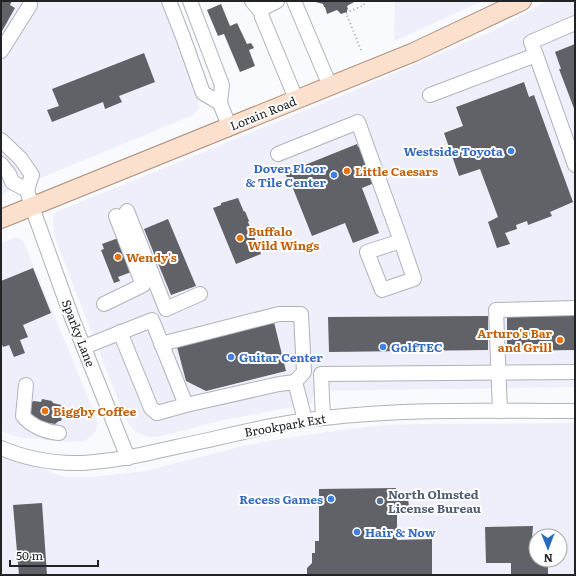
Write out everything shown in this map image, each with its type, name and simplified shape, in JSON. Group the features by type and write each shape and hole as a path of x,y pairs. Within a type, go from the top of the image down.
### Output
{"main road":[{"name":"Lorain Road","path":"1,219 414,52 522,1"}],"street":[{"path":"169,1 202,93 220,103"},
{"path":"190,1 222,85 220,103 229,126"},
{"path":"252,1 262,12 268,32 296,99"},
{"path":"262,12 263,8 277,1"},
{"path":"294,1 330,86"},
{"path":"1,51 30,4"},
{"path":"574,161 531,42 575,23"},
{"path":"430,95 536,55"},
{"path":"278,154 358,122 401,240"},
{"path":"1,140 20,158 32,175 27,190 12,182 9,174 1,164"},
{"name":"Sparky Lane","path":"27,190 84,347 128,458"},
{"path":"104,304 143,285 122,213 166,308 200,294"},
{"path":"500,411 496,310 575,308"},
{"path":"120,332 154,411 279,384 295,382 304,372 301,314 279,314 161,344"},
{"path":"84,347 152,320 186,405"},
{"path":"323,418 321,374 575,372"},
{"path":"295,382 305,420"},
{"path":"26,386 23,416 33,425 52,433 59,433"},
{"name":"Brookpark Ext","path":"1,448 38,460 57,463 98,463 128,458 282,424 323,418 397,412 575,411"}],"path":[{"path":"361,50 346,13 364,5 363,1"}],"shaded area":[{"path":"1,1 160,1 198,97 199,109 193,115 4,193 1,199"},
{"path":"395,1 483,1 394,41"},
{"path":"547,1 575,1 575,387 314,391 312,403 219,421 161,436 149,437 136,432 126,420 54,235 53,218 56,212 353,91 495,30"},
{"path":"17,237 23,241 98,423 96,431 85,441 66,442 17,437 1,431 1,243"},
{"path":"575,423 575,575 1,575 1,455 63,477 92,477 146,471 243,446 280,439 385,425"}],"building":[{"path":"1,1 12,1 10,5 15,8 1,33"},
{"path":"312,1 356,1 347,6 347,12 341,14 337,10 327,14 323,4"},
{"path":"221,4 230,26 237,23 247,44 251,43 254,48 249,50 255,66 240,72 224,34 218,36 207,10"},
{"path":"575,44 575,111 559,69 561,69 555,52"},
{"path":"144,53 155,82 119,96 122,102 105,109 103,102 52,122 47,110 59,106 52,89"},
{"path":"524,82 529,97 534,95 573,202 550,212 552,216 528,225 527,221 516,225 517,229 505,233 510,244 497,248 488,222 498,217 480,169 459,176 444,133 463,126 456,107"},
{"path":"357,144 358,147 363,146 377,182 362,188 379,233 353,243 345,223 312,236 290,181 289,182 285,173"},
{"name":"Buffalo Wild Wings","path":"238,198 244,212 245,211 261,254 236,264 213,208 221,205 221,203"},
{"path":"168,219 196,286 171,295 144,229"},
{"path":"121,237 134,271 118,277 120,281 114,283 101,250 104,249 102,244"},
{"path":"33,268 51,313 23,325 28,337 20,340 25,353 14,357 9,345 3,347 1,342 1,281"},
{"path":"575,315 575,350 507,351 507,316"},
{"path":"488,316 488,350 329,352 328,317"},
{"name":"Guitar Center","path":"273,318 286,371 206,391 186,381 176,343"},
{"path":"42,399 61,405 62,409 64,410 61,421 55,424 47,424 37,421 38,418 29,416 31,402 41,402"},
{"path":"396,488 396,496 408,496 409,509 397,509 397,540 432,539 432,575 307,575 307,568 312,563 312,553 315,553 315,541 319,541 319,489"},
{"path":"42,503 47,575 19,575 13,505"},
{"path":"533,526 533,528 528,528 528,568 548,568 548,575 511,575 511,563 486,563 485,527"}],"place":[{"name":"Westside Toyota","path":"511,151"},
{"name":"Little Caesars","path":"347,171"},
{"name":"Dover Floor & Tile Center","path":"334,175"},
{"name":"Buffalo Wild Wings","path":"240,238"},
{"name":"Wendy's","path":"118,257"},
{"name":"Arturo's Bar and Grill","path":"560,340"},
{"name":"GolfTEC","path":"383,347"},
{"name":"Guitar Center","path":"231,357"},
{"name":"Biggby Coffee","path":"45,411"},
{"name":"Recess Games","path":"331,499"},
{"name":"North Olmsted License Bureau","path":"380,501"},
{"name":"Hair & Now","path":"357,532"}]}
